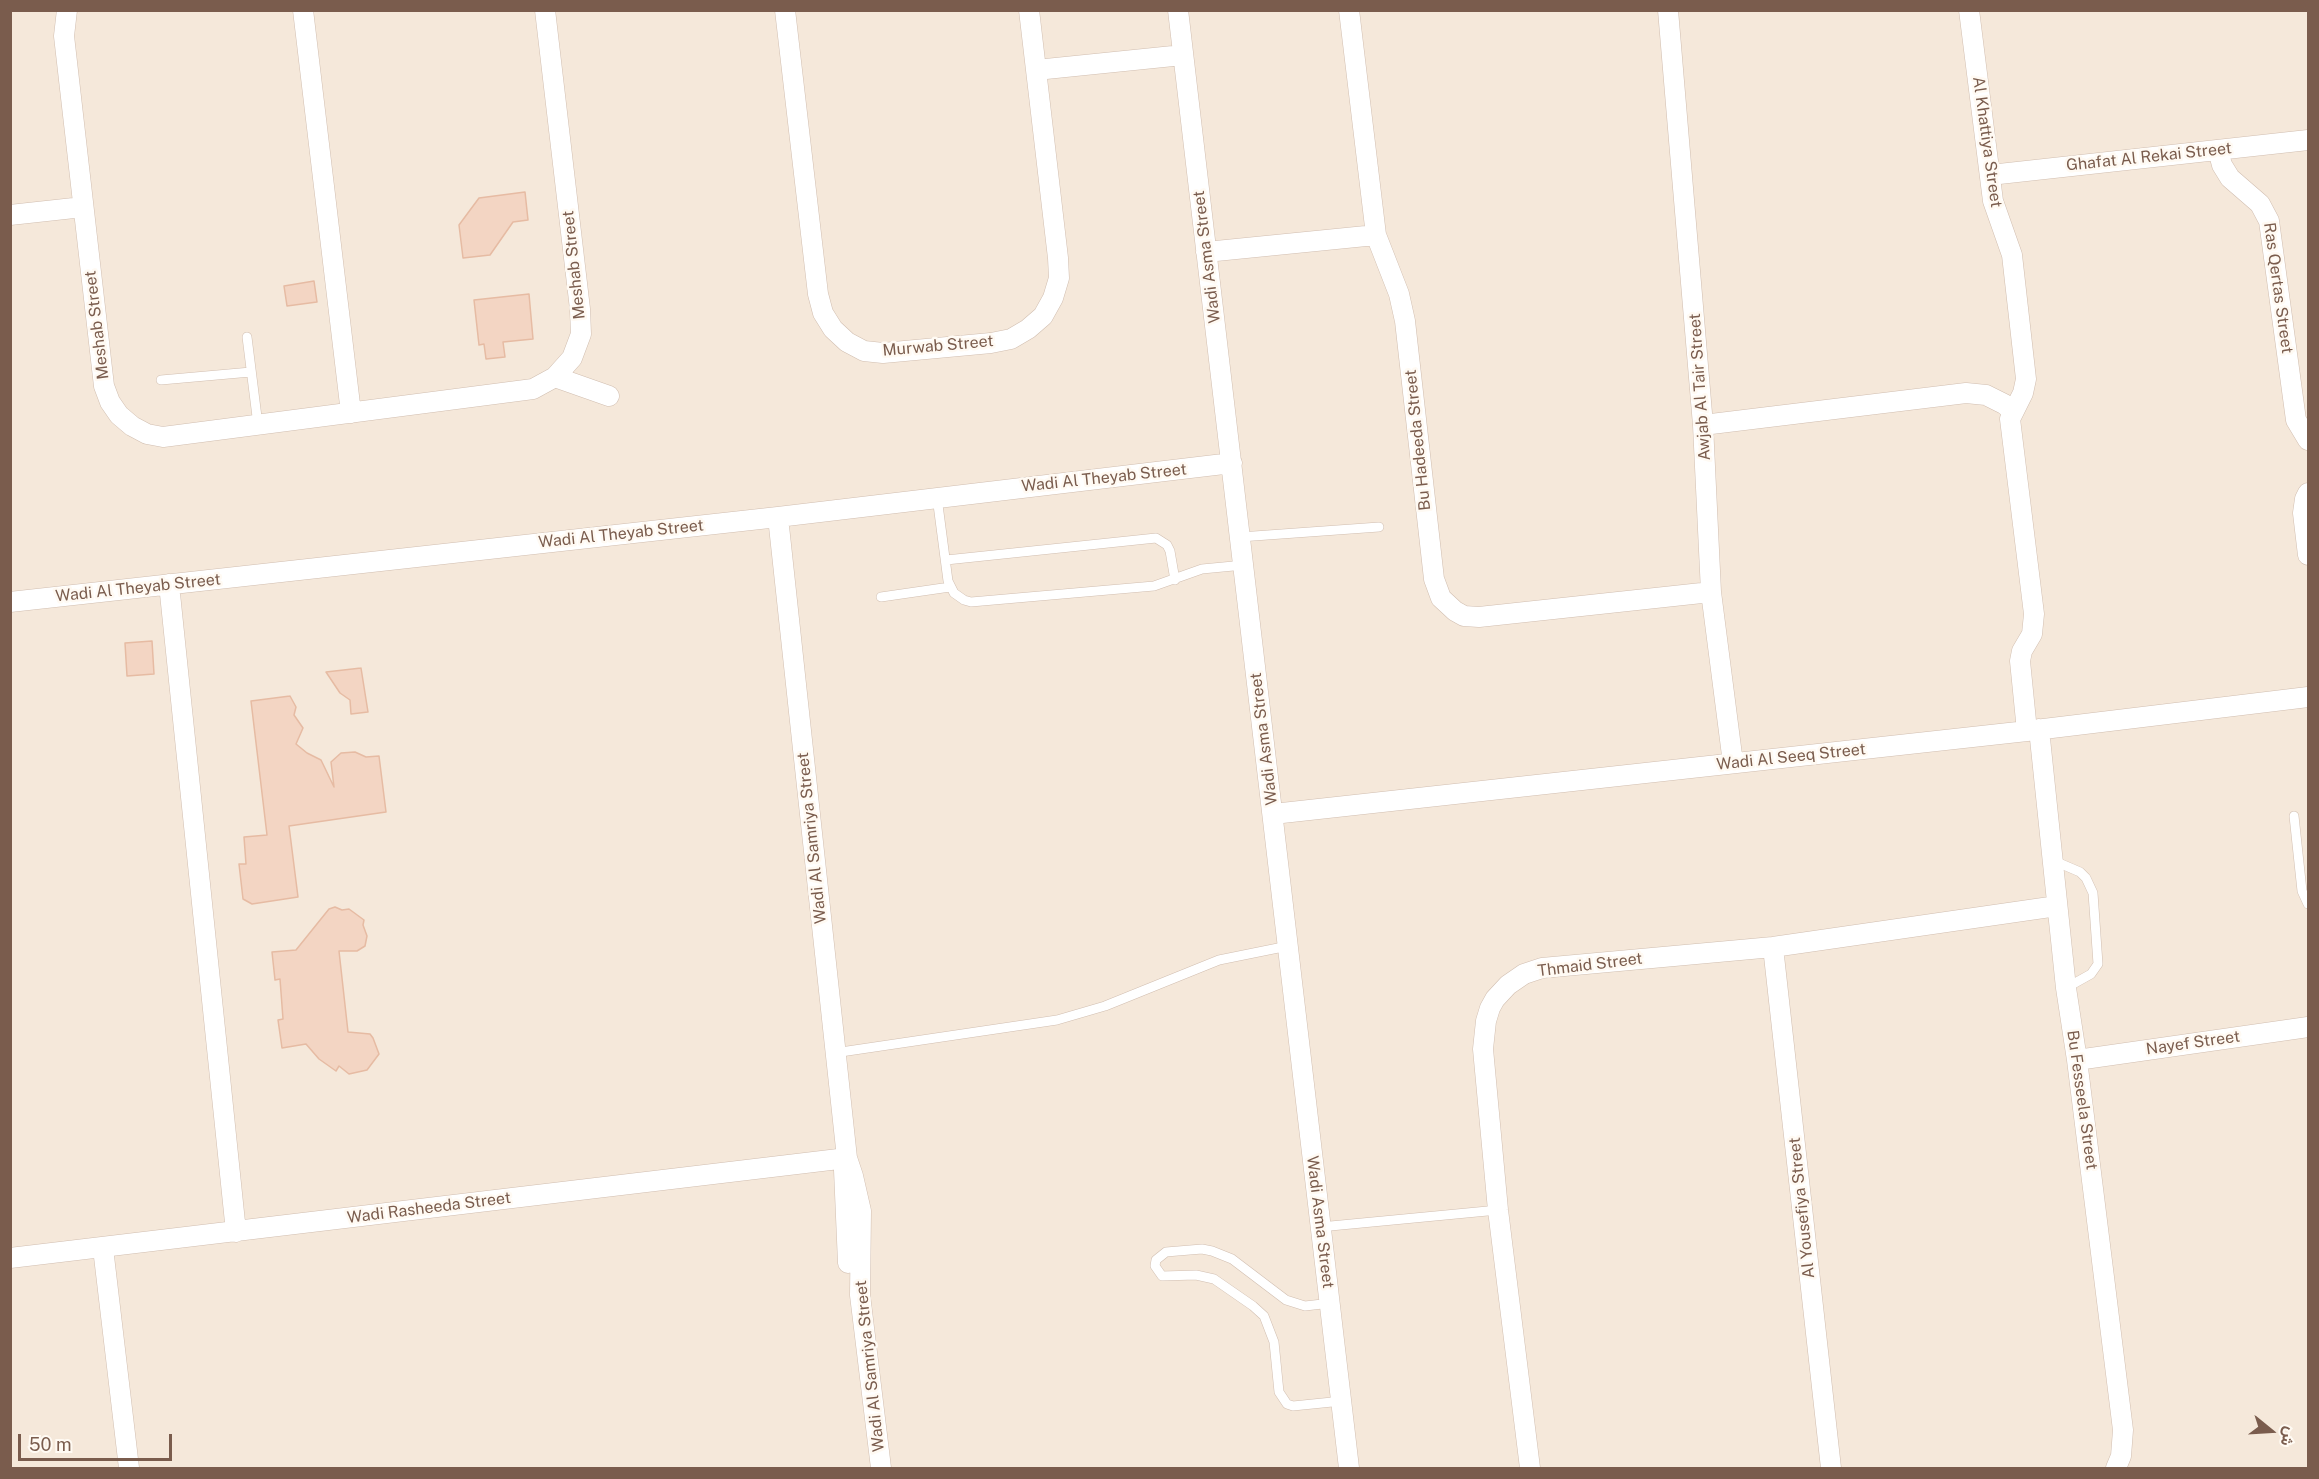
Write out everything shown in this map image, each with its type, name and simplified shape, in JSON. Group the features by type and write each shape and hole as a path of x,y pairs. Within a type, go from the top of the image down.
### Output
{"street":[{"name":"Meshab Street","path":"67,10 64,36 104,386 119,416 147,434 163,437 533,389 555,377 572,358 581,334 580,309 545,10"},
{"path":"303,10 351,413"},
{"name":"Murwab Street","path":"785,10 818,294 823,313 833,329 847,342 864,351 884,353 1011,339 1028,329 1043,315 1053,298 1059,278 1058,258 1029,10"},
{"name":"Wadi Asma Street","path":"1178,10 1348,1468"},
{"name":"Bu Hadeeda Street","path":"1349,10 1376,235 1399,294 1405,321 1434,579 1441,598 1447,606 1464,615 1479,617 1711,592"},
{"name":"Awjab Al Tair Street","path":"1668,10 1703,425 1711,592 1733,763"},
{"name":"Al Khattiya Street","path":"1969,10 1995,210 2012,255 2026,379 2023,393 2013,411 2010,426 2034,614 2032,634 2022,651 2020,661 2033,730"},
{"path":"1036,69 1183,55"},
{"name":"Ghafat Al Rekai Street","path":"1990,175 2308,140"},
{"name":"Ras Qertas Street","path":"2218,150 2222,165 2230,178 2260,204 2270,221 2296,420 2308,440"},
{"path":"10,215 83,207"},
{"path":"1206,252 1376,235"},
{"path":"555,377 609,396"},
{"path":"1703,425 1966,393 1986,395 2013,411"},
{"name":"Wadi Al Theyab Street","path":"10,602 778,517 1232,463"},
{"path":"2308,493 2303,506 2308,555"},
{"name":"Wadi Al Samriya Street","path":"778,517 834,1053 847,1158 861,1211 860,1295 881,1468"},
{"path":"169,584 236,1232"},
{"name":"Wadi Al Seeq Street","path":"1273,814 2033,730 2308,697"},
{"name":"Bu Fesseela Street","path":"2033,730 2052,860 2066,988 2123,1430 2121,1456 2116,1468"},
{"name":"Thmaid Street","path":"1530,1468 1498,1210 1483,1049 1490,1008 1508,985 1524,974 1542,968 1773,947 2057,906"},
{"name":"Al Yousefiya Street","path":"1773,947 1830,1468"},
{"name":"Nayef Street","path":"2077,1060 2308,1027"},
{"name":"Wadi Al Samriya Street","path":"847,1158 843,1184 847,1217 849,1305 868,1468"},
{"name":"Wadi Rasheeda Street","path":"10,1258 847,1158"},
{"path":"103,1248 129,1468"}],"lane":[{"path":"247,337 258,425"},
{"path":"161,380 251,372"},
{"path":"937,497 950,588 959,597 971,602 1154,586 1202,569 1244,565"},
{"path":"1240,537 1379,527"},
{"path":"946,560 1156,538 1167,545 1170,551 1175,580"},
{"path":"880,597 950,588"},
{"path":"2294,816 2302,891 2308,904"},
{"path":"2052,860 2080,872 2091,885 2093,893 2098,964 2091,974 2066,988"},
{"path":"834,1053 1057,1020 1105,1006 1219,960 1288,946"},
{"path":"1320,1227 1498,1210"},
{"path":"1330,1303 1305,1305 1286,1300 1232,1259 1212,1251 1166,1252 1156,1260 1158,1272 1162,1276 1196,1275 1214,1279 1223,1283 1264,1316 1274,1342 1280,1392 1287,1404 1300,1406 1342,1401"}],"shaded area":[{"path":"11,11 2308,11 2308,1468 11,1468"}],"building":[{"path":"525,192 528,220 513,222 490,255 463,258 459,225 479,198"},
{"path":"314,281 317,302 287,306 284,286"},
{"path":"529,294 533,339 503,342 505,357 486,359 484,344 479,345 474,300"},
{"path":"152,641 154,674 127,676 125,643"},
{"path":"361,668 368,712 351,714 350,700 340,693 326,672"},
{"path":"290,696 296,707 294,715 303,728 296,744 321,760 334,787 331,762 341,753 355,752 366,757 379,756 386,812 289,826 298,897 252,904 243,899 239,864 246,864 244,837 267,835 251,701"},
{"path":"335,907 342,910 349,909 364,920 363,925 367,936 365,946 357,951 339,951 348,1032 370,1034 379,1054 367,1070 349,1074 339,1066 336,1071 319,1059 306,1044 282,1048 278,1020 283,1019 280,979 275,980 272,952 296,950 329,909"}]}
